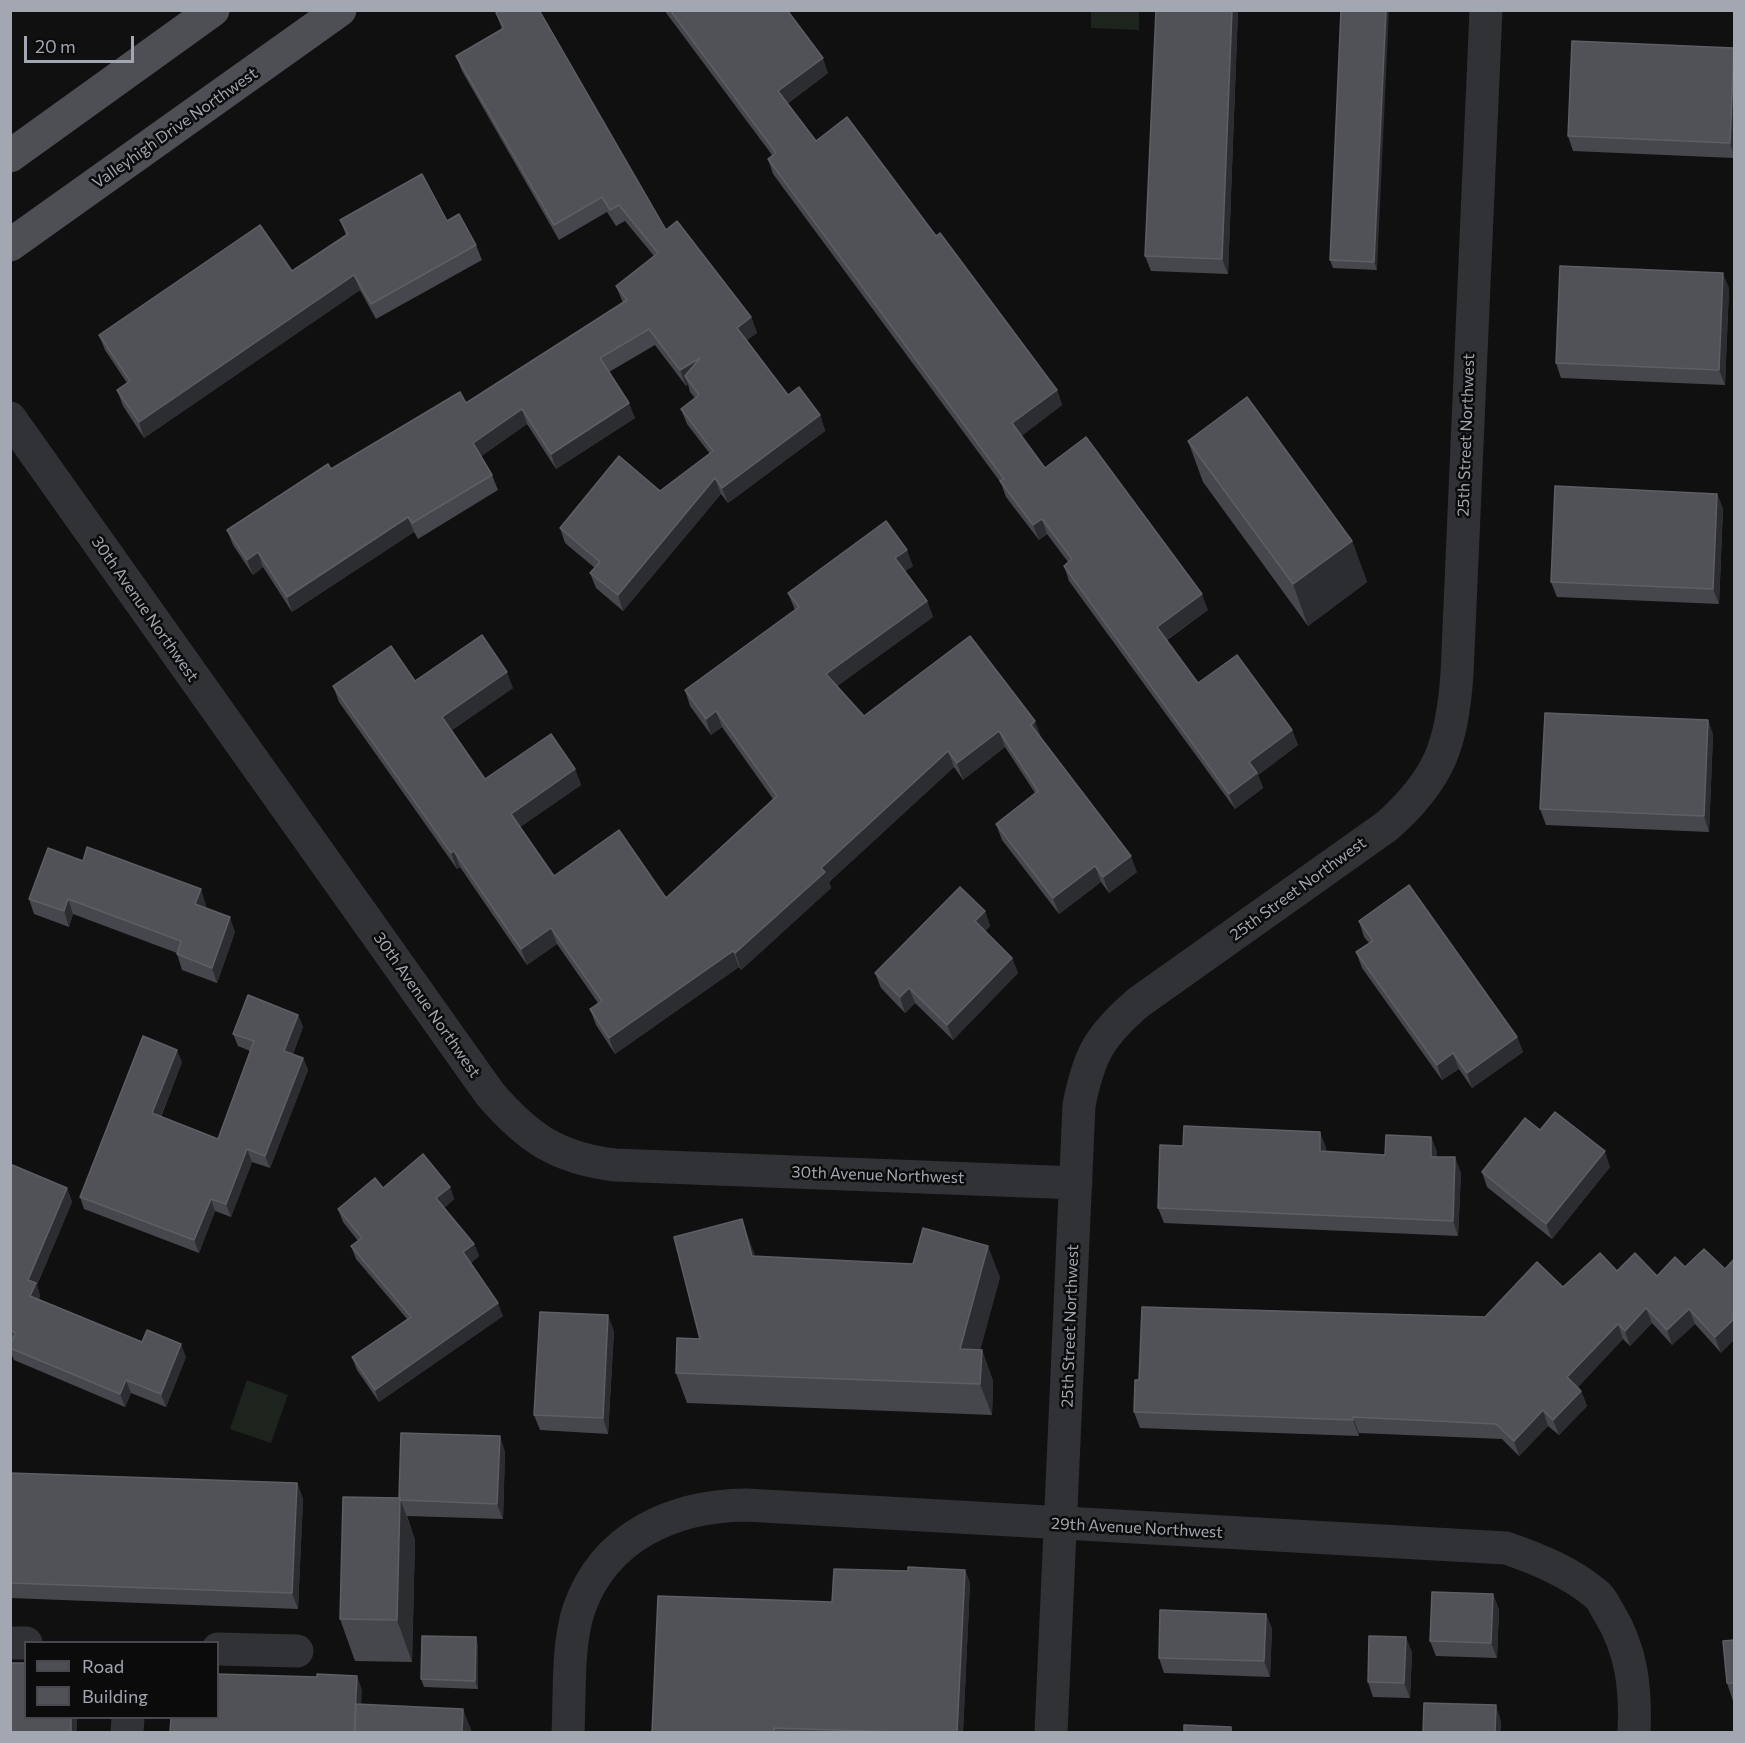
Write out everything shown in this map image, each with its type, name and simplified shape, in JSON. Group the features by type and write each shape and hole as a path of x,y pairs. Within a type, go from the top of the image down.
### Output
{"main road":[{"path":"10,156 213,10"},
{"name":"Valleyhigh Drive Northwest","path":"10,245 340,10"}],"street":[{"name":"25th Street Northwest","path":"1051,1732 1079,1105 1084,1078 1094,1051 1112,1025 1139,1002 1387,826 1429,783 1452,728 1457,674 1486,10"},
{"name":"30th Avenue Northwest","path":"10,418 484,1085 512,1120 536,1140 574,1158 615,1165 1076,1183"},
{"name":"29th Avenue Northwest","path":"568,1732 574,1629 579,1609 607,1562 626,1541 674,1514 717,1505 1506,1548 1541,1560 1598,1595 1623,1635 1631,1667 1635,1707 1634,1732"},
{"path":"219,1649 297,1651"}],"shaded area":[{"path":"1091,11 1139,11 1139,30 1091,28"},
{"path":"247,1380 288,1395 271,1443 230,1429"}],"building":[{"path":"501,10 539,10 666,230 677,221 751,317 737,328 788,395 799,387 820,415 722,488 715,478 618,595 590,573 600,562 560,528 619,456 660,491 713,451 681,409 699,395 685,376 700,358 680,370 649,329 600,358 629,403 551,454 522,409 473,443 492,475 412,523 408,517 287,597 258,552 247,560 227,530 328,464 331,469 460,392 466,403 627,300 616,286 658,253 619,205 610,210 602,197 554,225 456,56 504,28 496,13"},
{"path":"670,10 787,10 823,58 778,91 816,141 847,117 936,236 940,233 1057,390 1012,423 1045,468 1086,437 1202,594 1157,627 1198,683 1237,655 1292,730 1249,762 1257,773 1229,794 1064,566 1072,559 1042,519 1033,525 1000,481 1004,479 768,159 776,153"},
{"path":"1156,10 1232,10 1222,259 1145,256"},
{"path":"1341,10 1386,10 1374,262 1330,260"},
{"path":"1572,41 1734,48 1730,143 1568,136"},
{"path":"422,174 447,221 459,214 476,245 371,304 354,275 139,422 117,390 130,381 99,335 260,225 292,271 348,234 340,220"},
{"path":"1560,266 1723,273 1719,370 1556,363"},
{"path":"1247,397 1352,541 1293,584 1188,441"},
{"path":"1555,486 1717,494 1713,589 1551,582"},
{"path":"886,521 907,550 895,558 927,601 826,674 864,716 970,636 1035,721 1031,725 1131,856 1103,877 1095,866 1053,898 996,824 1038,791 999,731 957,763 948,751 821,868 825,872 735,953 733,951 609,1038 590,1009 602,1001 551,928 521,949 454,851 451,853 333,686 391,646 415,681 482,635 507,672 442,717 485,779 551,734 575,769 511,814 554,876 619,830 666,898 777,796 716,711 706,719 685,690 799,607 788,593"},
{"path":"1545,713 1708,720 1704,816 1540,809"},
{"path":"87,847 201,889 195,904 230,917 212,968 177,954 181,941 68,899 64,911 29,899 48,848 83,861"},
{"path":"1409,885 1517,1037 1467,1073 1453,1053 1437,1065 1356,952 1373,941 1359,921"},
{"path":"960,887 985,911 975,921 1012,958 947,1025 909,988 900,997 875,973"},
{"path":"248,995 298,1015 284,1051 303,1058 265,1156 247,1149 226,1204 211,1199 194,1240 80,1197 143,1036 177,1050 152,1113 218,1139 254,1041 233,1034"},
{"path":"1555,1112 1605,1151 1546,1224 1482,1172 1525,1118 1540,1130"},
{"path":"1184,1126 1320,1132 1320,1151 1385,1155 1386,1135 1431,1137 1431,1157 1455,1157 1453,1221 1158,1208 1160,1145 1183,1146"},
{"path":"423,1154 450,1187 436,1198 474,1244 463,1252 498,1303 375,1390 352,1357 411,1317 351,1246 362,1238 338,1209 375,1178 383,1188"},
{"path":"10,1164 67,1188 28,1280 36,1283 30,1296 142,1342 147,1330 181,1344 161,1394 126,1380 120,1394 10,1348 16,1333 10,1330"},
{"path":"742,1219 752,1256 913,1264 923,1228 988,1246 960,1349 982,1350 980,1384 676,1373 677,1338 700,1339 674,1237"},
{"path":"1704,1249 1725,1269 1734,1259 1734,1319 1715,1337 1689,1309 1667,1330 1646,1308 1625,1331 1618,1324 1567,1377 1581,1391 1553,1420 1543,1410 1514,1441 1496,1424 1353,1417 1353,1420 1134,1412 1135,1380 1139,1380 1142,1307 1485,1317 1537,1262 1563,1287 1600,1253 1617,1271 1635,1253 1657,1276 1675,1257 1685,1267"},
{"path":"540,1312 608,1315 603,1418 534,1415"},
{"path":"401,1433 500,1436 497,1504 401,1500 399,1498"},
{"path":"10,1473 297,1483 292,1593 10,1583"},
{"path":"343,1497 400,1498 397,1620 340,1619"},
{"path":"908,1567 965,1570 957,1732 774,1728 774,1732 652,1732 658,1596 832,1602 834,1569 908,1571"},
{"path":"1432,1592 1493,1594 1491,1643 1430,1641"},
{"path":"1160,1610 1266,1614 1264,1661 1159,1658"},
{"path":"422,1636 476,1637 475,1681 421,1679"},
{"path":"1369,1636 1406,1637 1404,1683 1368,1682"},
{"path":"1734,1640 1734,1683 1727,1683 1723,1641"},
{"path":"10,1663 24,1663 24,1719 71,1719 71,1732 10,1732"},
{"path":"219,1674 357,1676 354,1732 170,1732 171,1719 219,1719"},
{"path":"1424,1703 1496,1705 1495,1732 1423,1732"},
{"path":"356,1704 463,1709 462,1732 355,1732"},
{"path":"1184,1725 1231,1727 1231,1732 1184,1732"}]}
